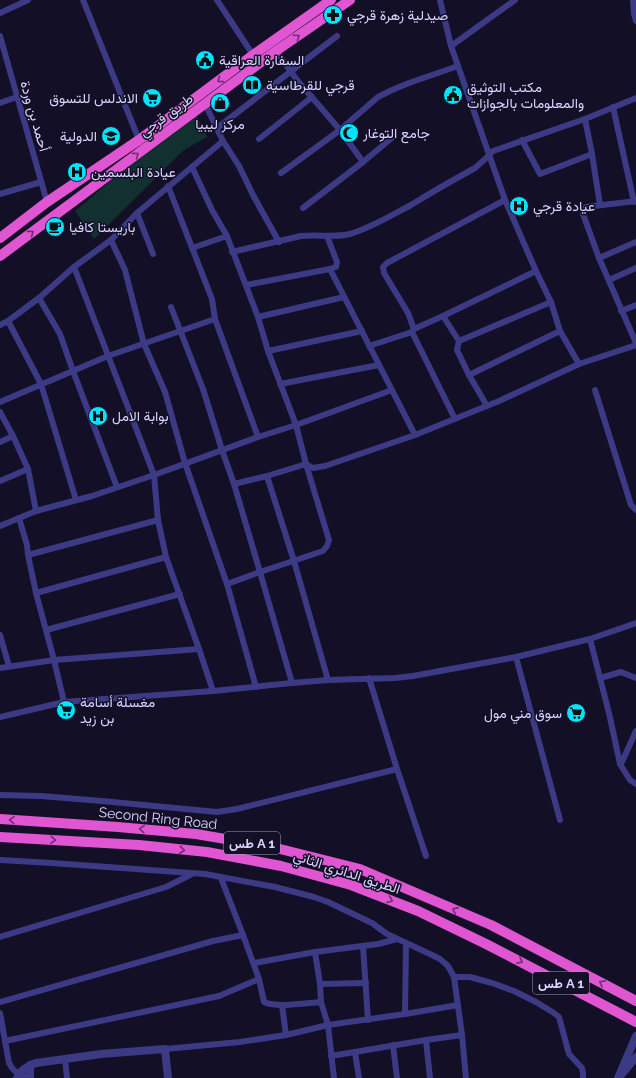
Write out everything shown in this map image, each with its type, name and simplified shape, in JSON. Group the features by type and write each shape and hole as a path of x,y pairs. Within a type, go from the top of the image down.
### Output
{"highway":[{"name":"طريق قرجي","path":"0,238 47,202 139,140 253,55 331,0"},
{"name":"طريق قرجي","path":"0,256 276,51 350,0"},
{"name":"Second Ring Road","path":"0,819 196,834 272,847 360,870 491,926 636,1001"},
{"name":"الطريق الدائري الثاني","path":"0,837 139,845 207,852 281,866 351,885 418,911 486,944 636,1022"}],"street":[{"path":"0,13 28,0"},
{"path":"83,0 139,140"},
{"path":"217,0 253,55"},
{"path":"440,0 458,66 505,200 551,302 560,331 579,364"},
{"path":"452,46 515,0"},
{"path":"632,0 636,20"},
{"name":"أحمد بن وردة","path":"0,36 47,202"},
{"path":"217,128 337,36"},
{"path":"276,51 290,71 340,130 363,162"},
{"path":"281,173 340,130 378,97 409,83 458,66"},
{"path":"0,102 17,97"},
{"path":"259,139 312,97"},
{"path":"232,252 306,235 339,236 383,221 475,168 493,151 584,119 636,98"},
{"path":"205,104 223,141 239,166 279,242"},
{"path":"234,484 306,464 313,468 325,466 415,436 487,406 579,364 636,344 599,258 583,214 586,207 635,201 613,107"},
{"path":"584,119 592,154 600,205"},
{"path":"303,208 394,136"},
{"path":"522,140 540,174 592,154"},
{"path":"0,325 8,321 39,298 74,267 111,240 137,213 223,141"},
{"path":"192,167 212,210 227,236 258,317 268,351 296,425 329,540 328,546 323,551 227,584"},
{"path":"0,194 41,182"},
{"path":"168,186 212,299 215,319 258,437"},
{"path":"455,419 413,330 408,314 384,273 383,267 387,263 505,200"},
{"path":"137,213 153,254"},
{"path":"192,248 227,236"},
{"path":"246,286 336,267 338,264 327,236"},
{"path":"111,240 125,270 144,344 165,392 185,463 227,584 256,687"},
{"path":"599,258 636,242"},
{"path":"74,267 154,475 158,520 166,557 200,649 213,692"},
{"path":"609,280 636,268"},
{"path":"330,269 415,436"},
{"path":"369,346 413,330 536,271"},
{"path":"258,317 344,297"},
{"path":"39,298 60,334 117,487"},
{"path":"459,341 551,302"},
{"path":"621,311 636,305"},
{"path":"171,307 203,389 234,484 292,683"},
{"path":"443,316 459,341 458,350 469,375 487,406"},
{"path":"0,402 108,356 215,319"},
{"path":"8,321 41,384 76,500"},
{"path":"268,351 362,331"},
{"path":"469,375 560,331"},
{"path":"280,384 379,365"},
{"path":"0,526 36,512 154,475 392,390"},
{"path":"595,390 631,505 636,510"},
{"path":"0,412 28,469 36,512"},
{"path":"0,442 13,436"},
{"path":"0,481 28,469"},
{"path":"267,476 294,562 328,680"},
{"path":"19,518 27,545 36,593 64,702"},
{"path":"28,555 158,520"},
{"path":"36,593 166,557"},
{"path":"46,630 180,594"},
{"path":"0,716 64,702 213,692 328,680 413,676 516,657 590,639 636,624"},
{"path":"0,635 9,666"},
{"path":"590,639 609,713 620,764 630,780 636,784"},
{"path":"0,668 54,660 200,649"},
{"path":"516,657 560,820"},
{"path":"600,678 621,672 636,678"},
{"path":"369,678 426,856"},
{"path":"620,764 636,731"},
{"path":"0,795 41,796 217,812 237,809 397,769"},
{"path":"0,860 205,874 274,887 328,902 372,923 406,944 440,959 448,966 454,977 466,1078"},
{"path":"0,937 166,887 192,873"},
{"path":"221,878 254,963 264,1002 268,1004 282,1005 321,1002"},
{"path":"0,1002 213,941 242,935"},
{"path":"254,963 315,952 378,944 397,939"},
{"path":"405,1014 406,944"},
{"path":"363,946 368,1020"},
{"path":"315,952 321,1002 328,1026 334,1078"},
{"path":"454,977 470,977 492,983 514,991 554,1013 559,1017 569,1054 582,1068 583,1078"},
{"path":"6,1041 219,996 258,979"},
{"path":"320,984 366,983"},
{"path":"282,1005 286,1035"},
{"path":"18,1076 30,1065 41,1062 101,1054 240,1042 458,1005"},
{"path":"0,1013 11,1068 18,1076 29,1078 30,1065"},
{"path":"331,1056 462,1035"},
{"path":"619,1078 636,1036"},
{"path":"426,1040 430,1078"},
{"path":"393,1046 397,1078"},
{"path":"165,1049 168,1078"},
{"path":"355,1052 359,1078"},
{"path":"619,1078 636,1057"},
{"path":"64,1059 67,1078"}],"green space":[{"path":"197,116 207,137 184,150 94,239 75,211 113,179"}],"place":[{"name":"صيدلية زهرة قرجي","path":"333,15"},
{"name":"السفارة العراقية","path":"205,60"},
{"name":"قرجي للقرطاسية","path":"252,85"},
{"name":"مكتب التوثيق والمعلومات بالجوازات","path":"453,95"},
{"name":"الاندلس للتسوق","path":"152,98"},
{"name":"مركز ليبيا","path":"220,103"},
{"name":"جامع التوغار","path":"349,133"},
{"name":"الدولية","path":"111,136"},
{"name":"عيادة البلسمين","path":"77,172"},
{"name":"عيادة قرجي","path":"519,206"},
{"name":"باريستا كافيا","path":"55,227"},
{"name":"بوابة الامل","path":"98,416"},
{"name":"مغسلة أسامة بن زيد","path":"66,710"},
{"name":"سوق مني مول","path":"576,713"}]}
